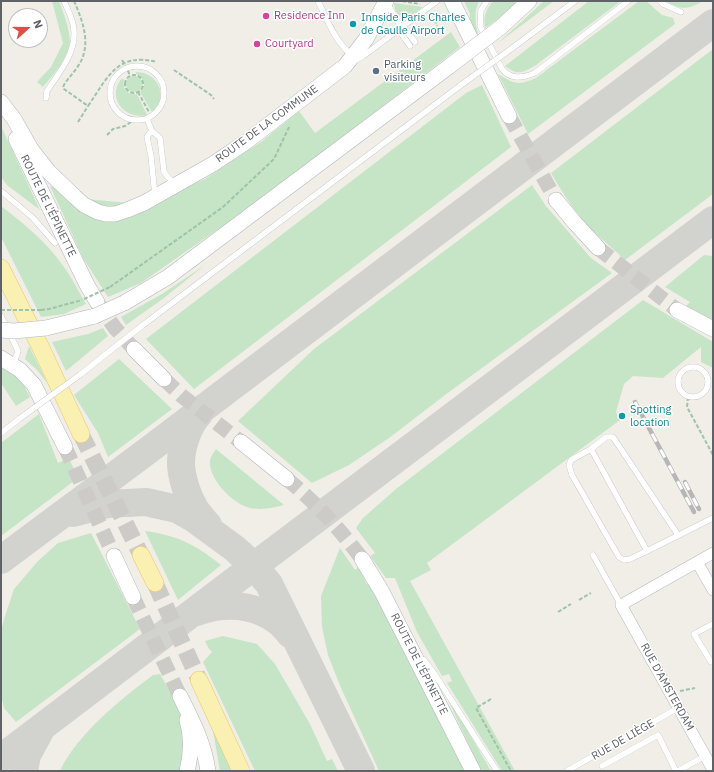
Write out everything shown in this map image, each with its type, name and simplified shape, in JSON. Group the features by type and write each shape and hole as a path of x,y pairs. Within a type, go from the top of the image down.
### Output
{"main road":[{"name":"ROUTE DE LA COMMUNE","path":"1,102 14,119 31,149 49,172 84,205 98,212 115,214 155,197 213,164 246,142 349,61 366,39 386,1"},
{"path":"1,330 14,331 46,328 96,309 124,303 168,277 500,27 529,1"},
{"path":"456,4 509,116"},
{"name":"ROUTE DE L'ÉPINETTE","path":"1,109 84,278 96,309"},
{"path":"556,200 598,248"},
{"path":"1,268 42,350 81,434"},
{"path":"677,310 713,329"},
{"path":"134,349 164,380"},
{"path":"7,362 20,370 34,385 64,447"},
{"path":"241,442 287,479"},
{"path":"141,555 155,583"},
{"path":"114,556 133,597"},
{"name":"ROUTE DE L'ÉPINETTE","path":"362,559 382,592 473,771"},
{"path":"199,680 241,771"},
{"path":"187,771 190,739 188,723 180,696 198,730 206,754 208,771"}],"street":[{"path":"621,605 713,553"},
{"path":"697,562 713,590"},
{"name":"RUE D'AMSTERDAM","path":"621,605 713,770"}],"lane":[{"path":"46,98 47,91 70,55 73,44 73,25 64,1"},
{"path":"318,1 335,35 345,49 349,61 363,56 437,1"},
{"path":"386,1 401,27 400,33 412,44"},
{"path":"487,1 481,10 480,26 502,69 507,75 525,77 535,74 628,1"},
{"path":"1,433 81,374 143,325 461,85 575,1"},
{"path":"660,1 681,12"},
{"path":"124,64 145,67 156,74 163,85 163,102 158,110 147,119 134,120 126,118 118,113 113,105 110,97 110,88 124,64"},
{"path":"147,119 152,131 160,138 164,172 176,185"},
{"path":"152,131 144,138 151,156 155,197"},
{"path":"1,191 32,217 55,243"},
{"path":"1,316 18,351 7,362"},
{"path":"688,368 697,368 705,374 707,378 707,387 701,394 693,397 684,394 678,387 678,378 688,368"},
{"path":"707,378 713,380"},
{"path":"678,535 612,437 606,437 590,449 571,460 569,465 572,475 619,557 624,560 648,551 713,518"},
{"path":"590,449 648,551"},
{"path":"593,555 621,605"},
{"path":"713,624 694,634 710,662 713,661"},
{"path":"406,638 434,673 497,771"},
{"name":"RUE DE LIÈGE","path":"567,771 678,708"},
{"path":"602,766 658,735 677,771 705,756"}],"path":[{"path":"74,1 81,17 85,32 85,47 82,59 63,87 88,106"},
{"path":"402,1 420,4 424,3"},
{"path":"432,12 438,26"},
{"path":"78,122 113,71 124,64 137,60 158,62"},
{"path":"124,64 130,76"},
{"path":"174,70 211,95 214,99"},
{"path":"130,76 125,83 126,88 130,92 138,92"},
{"path":"130,76 136,76 141,79 143,84 138,92"},
{"path":"138,92 147,108"},
{"path":"107,135 113,129 125,126 134,120"},
{"path":"1,310 49,309 78,302 110,287 223,207 274,159 290,124"},
{"path":"688,396 687,407 713,455"},
{"path":"579,600 591,593"},
{"path":"558,612 571,604"},
{"path":"490,699 476,708 511,771"}],"green space":[{"path":"52,1 59,1 70,41 64,59 43,87 37,82 51,67 63,43"},
{"path":"464,1 479,1 476,13 478,34 476,35 469,21 470,14"},
{"path":"493,1 521,1 514,8 485,28 484,20 486,13"},
{"path":"544,1 554,1 498,43"},
{"path":"589,1 621,1 531,68 517,72 505,66"},
{"path":"639,1 646,1 662,15 673,18 675,24 528,134 498,74 516,83 536,78"},
{"path":"666,1 703,1 693,6 684,8"},
{"path":"394,3 423,7 406,20 403,20 395,10"},
{"path":"451,32 460,47 231,220 141,283 108,297 83,258 50,186 85,199 130,203 167,196 205,179 261,142 299,111 315,133"},
{"path":"713,49 713,194 625,260 597,235 575,211 551,173"},
{"path":"136,72 144,73 150,76 159,86 161,93 160,99 152,112 140,92 144,83 142,78 136,74"},
{"path":"134,76 141,81 142,84 137,91 134,92 127,87 126,84 131,77"},
{"path":"122,78 124,80 126,91 131,94 137,94 147,115 139,116 131,114 120,106 116,92"},
{"path":"482,85 511,147 194,389 146,339 466,93"},
{"path":"1,126 40,210 7,185 1,177"},
{"path":"532,185 546,206 591,258 612,273 445,395 389,438 349,465 312,483 238,421 314,349"},
{"path":"1,206 43,241 50,249 73,280 86,304 64,314 41,317 1,237"},
{"path":"704,255 713,256 713,322 686,306 690,302 665,287"},
{"path":"205,265 164,298 126,325 121,317 162,294"},
{"path":"643,300 713,342 713,368 701,362 701,347 663,378 633,376 624,384 616,412 620,420 427,563 431,570 410,581 515,771 502,771 447,683 452,681 449,674 442,676 417,632 395,578 386,578 370,556 375,553 356,528 363,518 396,489"},
{"path":"103,328 108,336 66,371 52,342 88,334"},
{"path":"29,346 48,384 37,370 25,359"},
{"path":"119,359 172,409 108,457 98,433 74,395"},
{"path":"1,364 21,380 30,397 16,406 1,383"},
{"path":"39,414 58,463 69,458 78,478 1,536 1,443"},
{"path":"216,449 284,505 256,509 247,507 234,500 222,488 210,467 210,460"},
{"path":"145,531 167,535 186,542 221,565 178,600"},
{"path":"91,533 140,629 16,722 4,708 1,695 1,632 14,589 38,561 58,543"},
{"path":"340,548 355,570 359,567 366,583 375,590 465,771 379,771 341,688 328,655 322,627 321,596"},
{"path":"223,636 257,644 275,664 310,724 327,761 332,759 338,771 255,771 203,662 212,652 205,641"},
{"path":"160,674 179,707 185,734 183,771 60,771 77,744 101,718 153,675"},
{"path":"440,683 491,771 481,771"},
{"path":"215,729 233,771 220,771 213,731"}],"taxiway":[{"path":"1,560 713,23"},
{"path":"1,758 713,220"},
{"path":"199,414 188,430 182,451 181,468 185,485 194,508 208,525"},
{"path":"73,513 108,504 146,502 177,509 193,518 234,548 254,566 269,584 361,771"},
{"path":"197,612 222,606 247,608 259,611 271,617 281,624 290,634"},
{"path":"24,771 27,755 40,731"}],"tunnel":[{"path":"509,116 556,200"},
{"path":"598,248 677,310"},
{"path":"97,302 115,328 134,349"},
{"path":"164,379 182,396 241,442"},
{"path":"81,434 141,555"},
{"path":"65,447 114,556"},
{"path":"287,479 327,517 362,559"},
{"path":"155,583 199,680"},
{"path":"133,597 180,696"}],"railway":[{"path":"635,402 694,512"},
{"path":"685,482 699,509"}],"place":[{"name":"Residence Inn","path":"266,16"},
{"name":"Innside Paris Charles de Gaulle Airport","path":"353,24"},
{"name":"Courtyard","path":"257,44"},
{"name":"Parking visiteurs","path":"376,71"},
{"name":"Spotting location","path":"622,416"}]}
